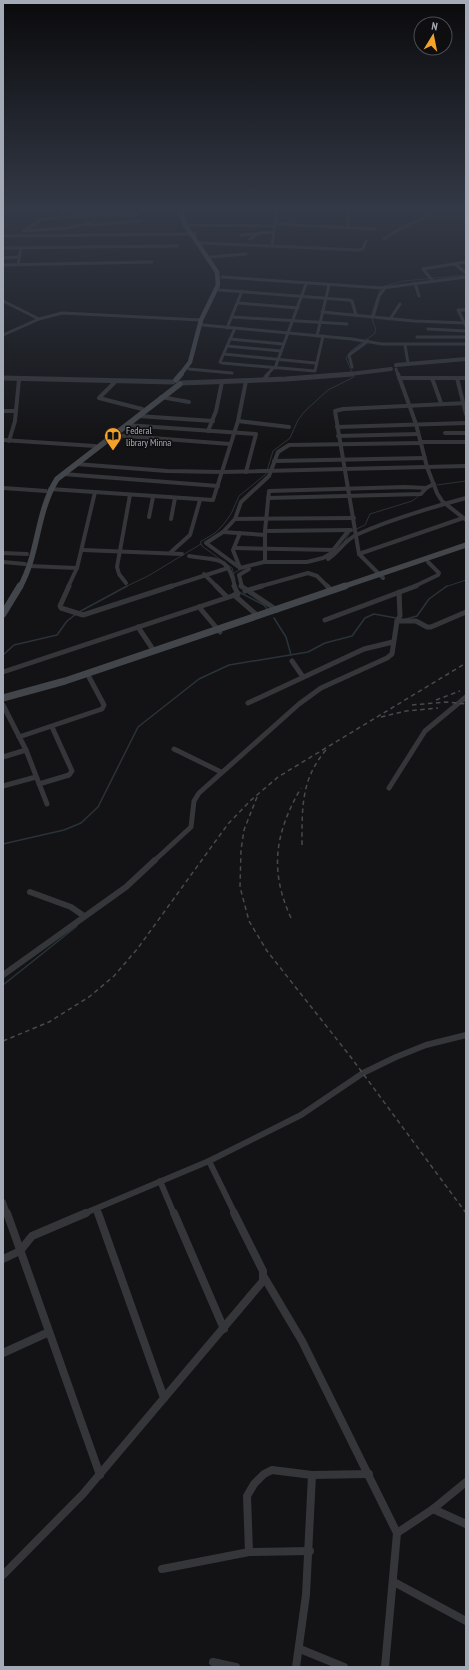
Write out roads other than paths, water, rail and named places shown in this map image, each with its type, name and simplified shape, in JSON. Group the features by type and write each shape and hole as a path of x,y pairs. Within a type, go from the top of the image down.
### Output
{"main road":[{"path":"3,614 18,591 51,481 63,470 178,382 190,362 201,320 217,288"},
{"path":"3,605 27,565 27,554 37,512 48,490 63,474 162,397 178,382 189,369 195,357 203,325 219,290"},
{"path":"3,701 89,677 466,546"},
{"path":"3,698 65,681 219,631 258,616 466,549"}],"street":[{"path":"265,378 274,368 283,344 290,333 305,288"},
{"path":"317,336 328,288"},
{"path":"377,288 383,288"},
{"path":"371,317 378,296 383,288"},
{"path":"417,288 419,296"},
{"path":"219,290 302,295 351,300 356,316"},
{"path":"227,328 242,292"},
{"path":"3,301 39,319"},
{"path":"238,303 298,308"},
{"path":"390,319 400,304"},
{"path":"466,310 458,310 466,324"},
{"path":"3,335 39,319 62,312 201,320"},
{"path":"322,312 390,319 466,324"},
{"path":"232,316 347,324"},
{"path":"203,325 361,340 382,344 466,344"},
{"path":"235,328 220,362 238,365 314,371 323,336"},
{"path":"428,329 466,331"},
{"path":"417,337 466,337"},
{"path":"230,339 283,344"},
{"path":"352,367 348,358 349,355 367,341"},
{"path":"405,345 408,363"},
{"path":"227,346 281,351"},
{"path":"224,354 316,363"},
{"path":"394,367 408,363 466,360"},
{"path":"3,378 178,382 246,381 351,374 426,363 466,360"},
{"path":"208,431 213,421 225,381 238,365"},
{"path":"394,367 416,424 427,467 437,493 444,503 465,519"},
{"path":"189,369 232,373"},
{"path":"225,381 351,374"},
{"path":"399,378 466,378"},
{"path":"432,378 441,403"},
{"path":"457,378 466,414"},
{"path":"19,379 14,424 5,441 95,446"},
{"path":"116,381 99,398 142,409"},
{"path":"3,488 95,492 200,500 214,499 238,421 246,381"},
{"path":"162,397 189,402"},
{"path":"382,576 359,554 354,518 334,413 336,410 409,404 464,403"},
{"path":"3,411 15,412"},
{"path":"138,416 213,421"},
{"path":"238,421 289,427"},
{"path":"337,427 466,423"},
{"path":"126,425 234,433 254,433 257,435 246,472"},
{"path":"445,433 466,433"},
{"path":"338,436 418,434"},
{"path":"113,435 230,444"},
{"path":"349,530 335,550 326,558 310,562 265,562 240,568 207,544 207,541 223,532 235,519 241,502 267,480 278,452 289,445 466,442"},
{"path":"274,461 425,458"},
{"path":"76,464 167,471 222,472 271,472 466,466"},
{"path":"63,474 218,486"},
{"path":"268,498 421,494 426,488 434,484"},
{"path":"265,562 265,533 268,492 270,491 426,488"},
{"path":"95,492 83,550 77,568 60,606 82,615 204,574 228,568"},
{"path":"126,583 118,571 130,495"},
{"path":"149,518 153,497"},
{"path":"171,519 175,498"},
{"path":"277,610 245,591 239,582 239,575 242,572 265,565 307,565 324,561 335,555 356,532 444,503 466,498"},
{"path":"171,552 190,535 200,500"},
{"path":"235,519 266,520 354,518"},
{"path":"359,554 465,519"},
{"path":"223,532 265,533 349,530 356,532"},
{"path":"240,533 233,550 240,568"},
{"path":"235,548 265,550 335,550"},
{"path":"83,550 171,552 182,554"},
{"path":"3,553 27,554"},
{"path":"3,672 238,594 233,587 232,573 217,559 189,556"},
{"path":"3,562 77,568"},
{"path":"325,620 414,587 438,576 439,573 428,562"},
{"path":"245,591 308,573 317,576 332,592"},
{"path":"204,574 227,597"},
{"path":"3,975 126,887 191,827 194,801 199,793 299,704 321,688 388,658 392,654 398,619 399,592"},
{"path":"234,595 258,616"},
{"path":"199,607 219,631"},
{"path":"398,619 416,621 427,627 431,627 466,612"},
{"path":"138,627 154,651"},
{"path":"248,703 364,649 393,642"},
{"path":"292,661 303,677"},
{"path":"19,736 52,727 104,707 89,677"},
{"path":"389,788 425,731 466,697"},
{"path":"3,705 6,716 26,750 47,804"},
{"path":"39,784 69,775 72,771 52,727"},
{"path":"3,757 26,750"},
{"path":"174,750 221,772"},
{"path":"3,786 36,777"},
{"path":"30,892 71,907 84,916"},
{"path":"3,1259 20,1251 32,1236 209,1161 301,1115 363,1073 426,1045 466,1035"},
{"path":"209,1161 263,1271 264,1277 302,1341 397,1533 394,1582 385,1667"},
{"path":"160,1181 224,1328"},
{"path":"3,1202 100,1475"},
{"path":"96,1209 118,1274 164,1398"},
{"path":"3,1575 84,1494 263,1281 264,1277"},
{"path":"3,1353 49,1332"},
{"path":"249,1552 246,1503 250,1489 262,1475 272,1470 312,1475 369,1474"},
{"path":"296,1667 300,1649 310,1551 312,1475"},
{"path":"397,1533 433,1509 466,1482"},
{"path":"433,1509 466,1524"},
{"path":"162,1569 249,1552 310,1551"},
{"path":"394,1582 466,1621"},
{"path":"300,1649 344,1667"},
{"path":"213,1662 236,1667"}],"waterway":[{"path":"201,544 200,542 215,533 223,525 231,514 239,496 266,474 273,451 290,438 298,420 305,411 328,390 354,377 346,358 352,350 374,334 376,330 371,316 381,288"},
{"path":"437,485 466,481"},
{"path":"344,542 350,532 365,525 370,514 412,501 429,488"},
{"path":"126,586 148,576 201,544"},
{"path":"201,544 232,568 235,579"},
{"path":"234,573 241,569"},
{"path":"446,587 466,580"},
{"path":"79,612 126,586"},
{"path":"406,619 417,616 429,599 446,587"},
{"path":"239,592 264,605 268,610"},
{"path":"3,655 14,645 57,635 67,621 76,614"},
{"path":"291,655 308,652 325,643 352,636 365,618 374,614 396,618"},
{"path":"274,618 286,637 291,655"},
{"path":"3,844 64,830 81,823 98,807 138,727 199,679 229,665 291,655"},
{"path":"3,985 77,926"}],"railway":[{"path":"3,1041 49,1022 89,997 114,976 138,948 228,824 250,801 278,777 466,663"},
{"path":"436,700 460,691"},
{"path":"412,705 446,702 466,704"},
{"path":"381,717 406,711 438,708"},
{"path":"302,845 303,806 307,783 318,761 326,750"},
{"path":"291,918 280,884 278,852 285,821 301,788"},
{"path":"257,797 244,830 241,850 240,887 249,921 267,951 350,1056 466,1213"}],"place":[{"name":"Federal library Minna","path":"113,451"}]}
